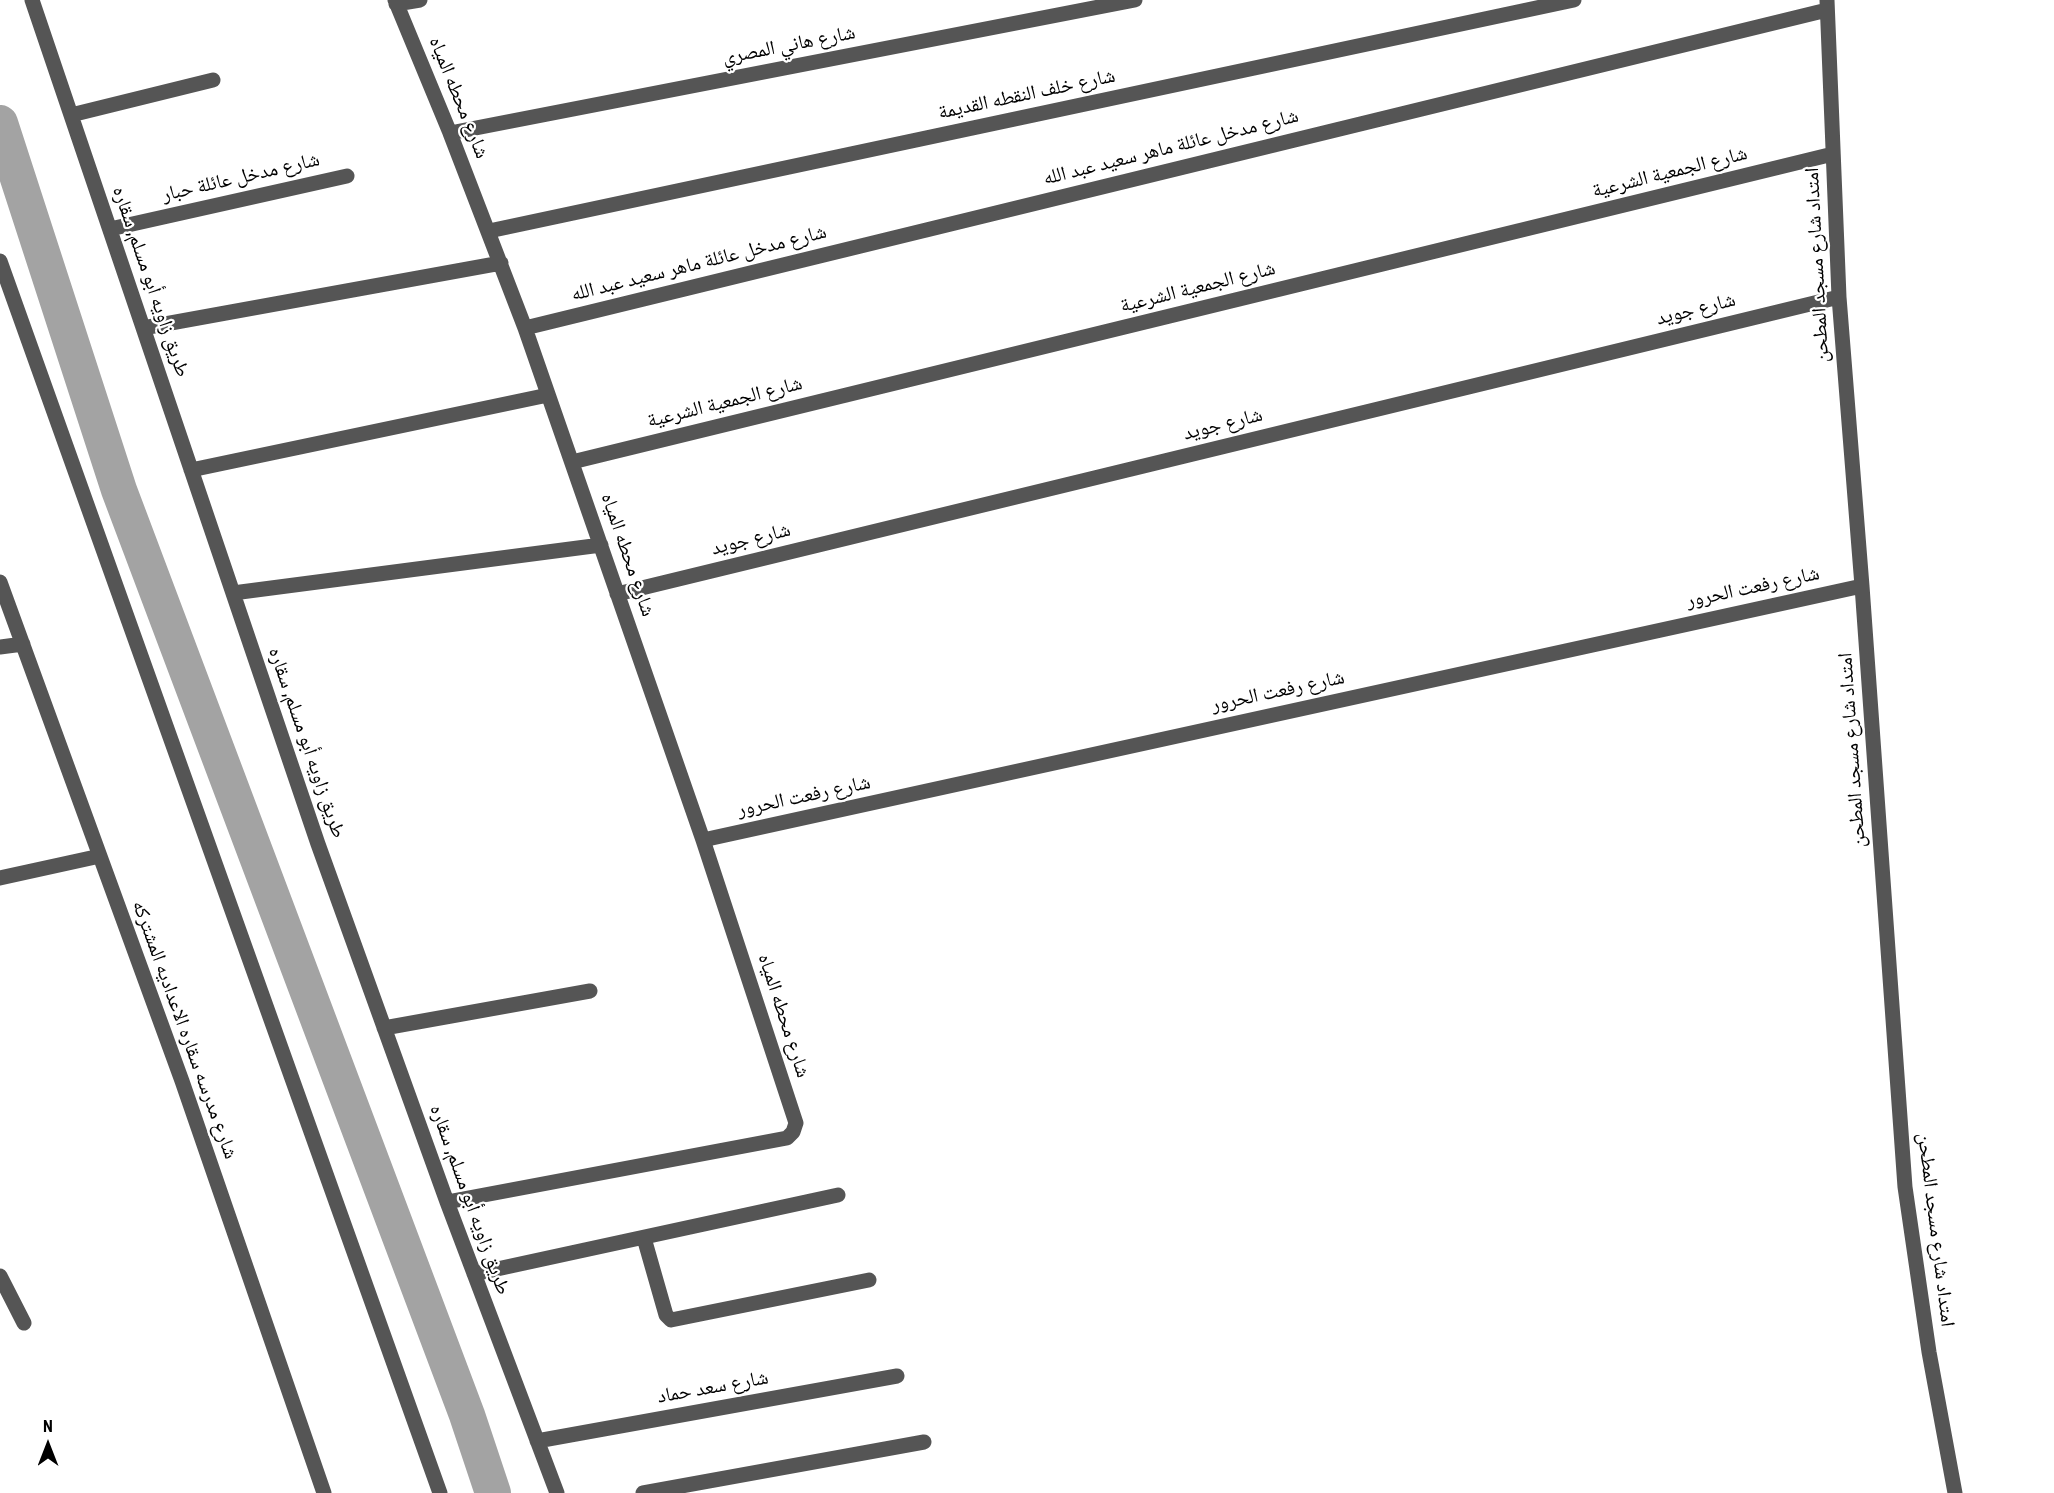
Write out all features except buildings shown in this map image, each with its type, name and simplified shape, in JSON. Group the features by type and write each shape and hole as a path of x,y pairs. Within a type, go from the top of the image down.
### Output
{"street":[{"name":"طريق زاويه أبو مسلم, سقاره","path":"32,0 318,844 447,1202 556,1493"},
{"path":"396,2 420,0"},
{"name":"شارع هاني المصري","path":"450,133 1135,0"},
{"name":"شارع خلف النقطه القديمة","path":"489,231 1574,0"},
{"name":"شارع محطه المياه","path":"396,2 489,231 525,328 703,840 795,1122 794,1132 788,1138 447,1202"},
{"name":"امتداد شارع مسجد المطحن","path":"1827,5 1839,297 1905,1187 1927,1340 1955,1493"},
{"name":"شارع مدخل عائلة ماهر سعيد عبد الله","path":"525,328 1827,5"},
{"path":"71,115 213,80"},
{"name":"شارع الجمعية الشرعية","path":"572,462 1833,154"},
{"name":"شارع مدخل عائلة حبار","path":"110,229 347,176"},
{"path":"0,261 440,1493"},
{"path":"143,328 501,263"},
{"name":"شارع جويد","path":"617,594 1839,297"},
{"path":"191,470 548,395"},
{"path":"233,593 601,545"},
{"name":"شارع مدرسه سقاره الاعداديه المشتركه","path":"0,582 182,1081 324,1493"},
{"name":"شارع رفعت الحرور","path":"703,840 1862,586"},
{"path":"0,647 23,644"},
{"path":"0,878 100,856"},
{"path":"384,1028 590,992"},
{"path":"474,1274 838,1195"},
{"path":"644,1238 666,1315 671,1320 869,1280"},
{"path":"0,1276 24,1323"},
{"name":"شارع سعد حماد","path":"537,1441 897,1377"},
{"path":"643,1493 924,1442"}],"waterway":[{"path":"0,123 119,490 467,1415 493,1493"}]}
